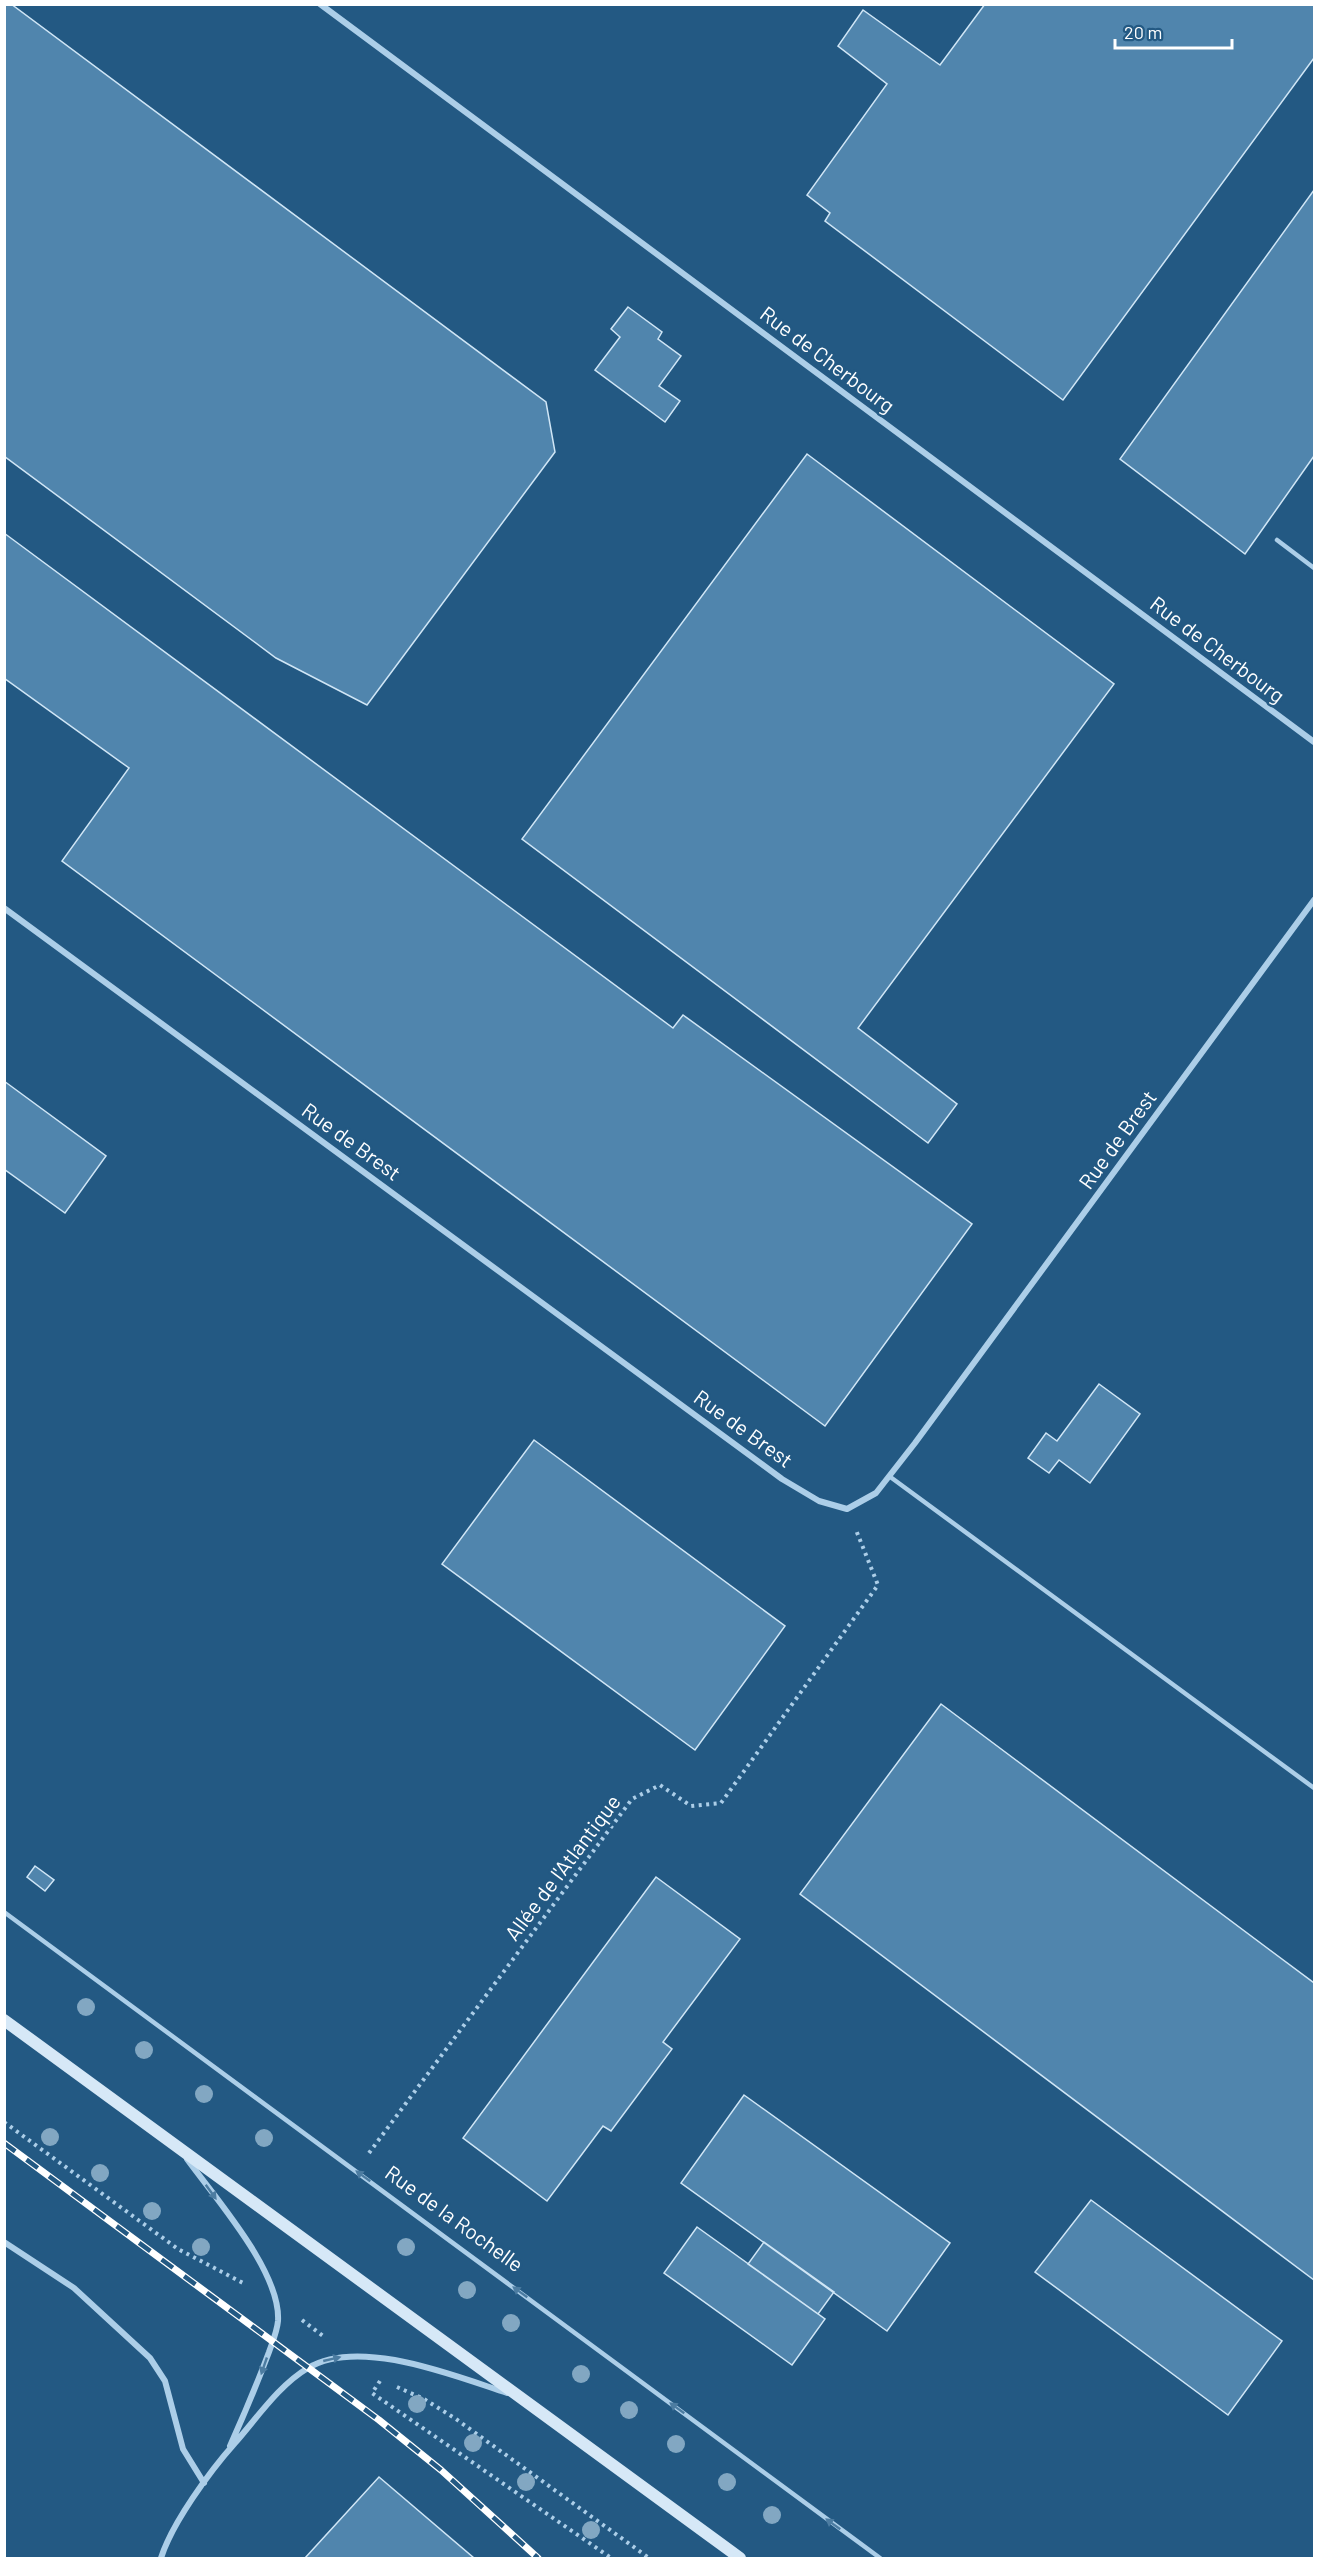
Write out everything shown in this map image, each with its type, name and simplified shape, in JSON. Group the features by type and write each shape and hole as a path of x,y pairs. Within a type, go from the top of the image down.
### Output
{"main road":[{"path":"4,2020 740,2559"}],"street":[{"name":"Rue de Cherbourg","path":"320,4 1314,742"},
{"name":"Rue de Brest","path":"4,908 782,1479 819,1502 847,1509 876,1493 1314,900"},
{"path":"177,2145 268,2276 277,2301 278,2323 272,2342 258,2383 227,2452"},
{"path":"4,2242 74,2288 150,2358 165,2381 183,2449 204,2483"},
{"path":"161,2559 165,2544 227,2452 286,2385 308,2368 322,2361 349,2356 388,2359 424,2366 516,2396"}],"lane":[{"path":"1277,540 1314,568"},
{"path":"889,1476 1314,1788"},
{"name":"Rue de la Rochelle","path":"4,1912 880,2559"}],"path":[{"name":"Allée de l'Atlantique","path":"356,2171 632,1799 660,1785 691,1806 721,1803 878,1584 847,1509"},
{"path":"4,2122 178,2249 277,2301 380,2380 424,2399 456,2419 649,2559"},
{"path":"380,2380 372,2393 611,2559"}],"building":[{"path":"4,4 11,4 546,402 555,452 367,705 276,658 4,456"},
{"path":"985,4 1314,4 1314,58 1063,400 825,221 830,213 807,195 887,84 838,46 863,10 940,65"},
{"path":"1314,190 1314,456 1245,554 1120,459"},
{"path":"628,307 662,332 658,339 681,356 659,386 680,401 665,422 595,370 620,337 611,329"},
{"path":"807,454 1114,684 858,1028 957,1104 928,1143 522,839"},
{"path":"4,533 673,1028 683,1015 972,1224 825,1426 62,861 129,768 4,678"},
{"path":"4,1081 106,1156 65,1213 4,1169"},
{"path":"1099,1384 1140,1414 1090,1483 1059,1460 1049,1473 1028,1458 1046,1433 1057,1441"},
{"path":"534,1440 785,1626 695,1750 442,1564"},
{"path":"941,1704 1314,1983 1314,2280 800,1894"},
{"path":"35,1866 54,1880 45,1891 27,1877"},
{"path":"656,1877 740,1939 663,2042 672,2049 611,2131 603,2126 547,2201 463,2138"},
{"path":"744,2095 950,2243 887,2331 681,2183"},
{"path":"1091,2200 1282,2341 1228,2415 1035,2272"},
{"path":"697,2227 825,2319 792,2365 664,2273"},
{"path":"764,2242 834,2292 818,2314 748,2264"},
{"path":"379,2477 474,2558 305,2558"}],"railway":[{"path":"4,2143 379,2420 441,2470 538,2558"}]}
